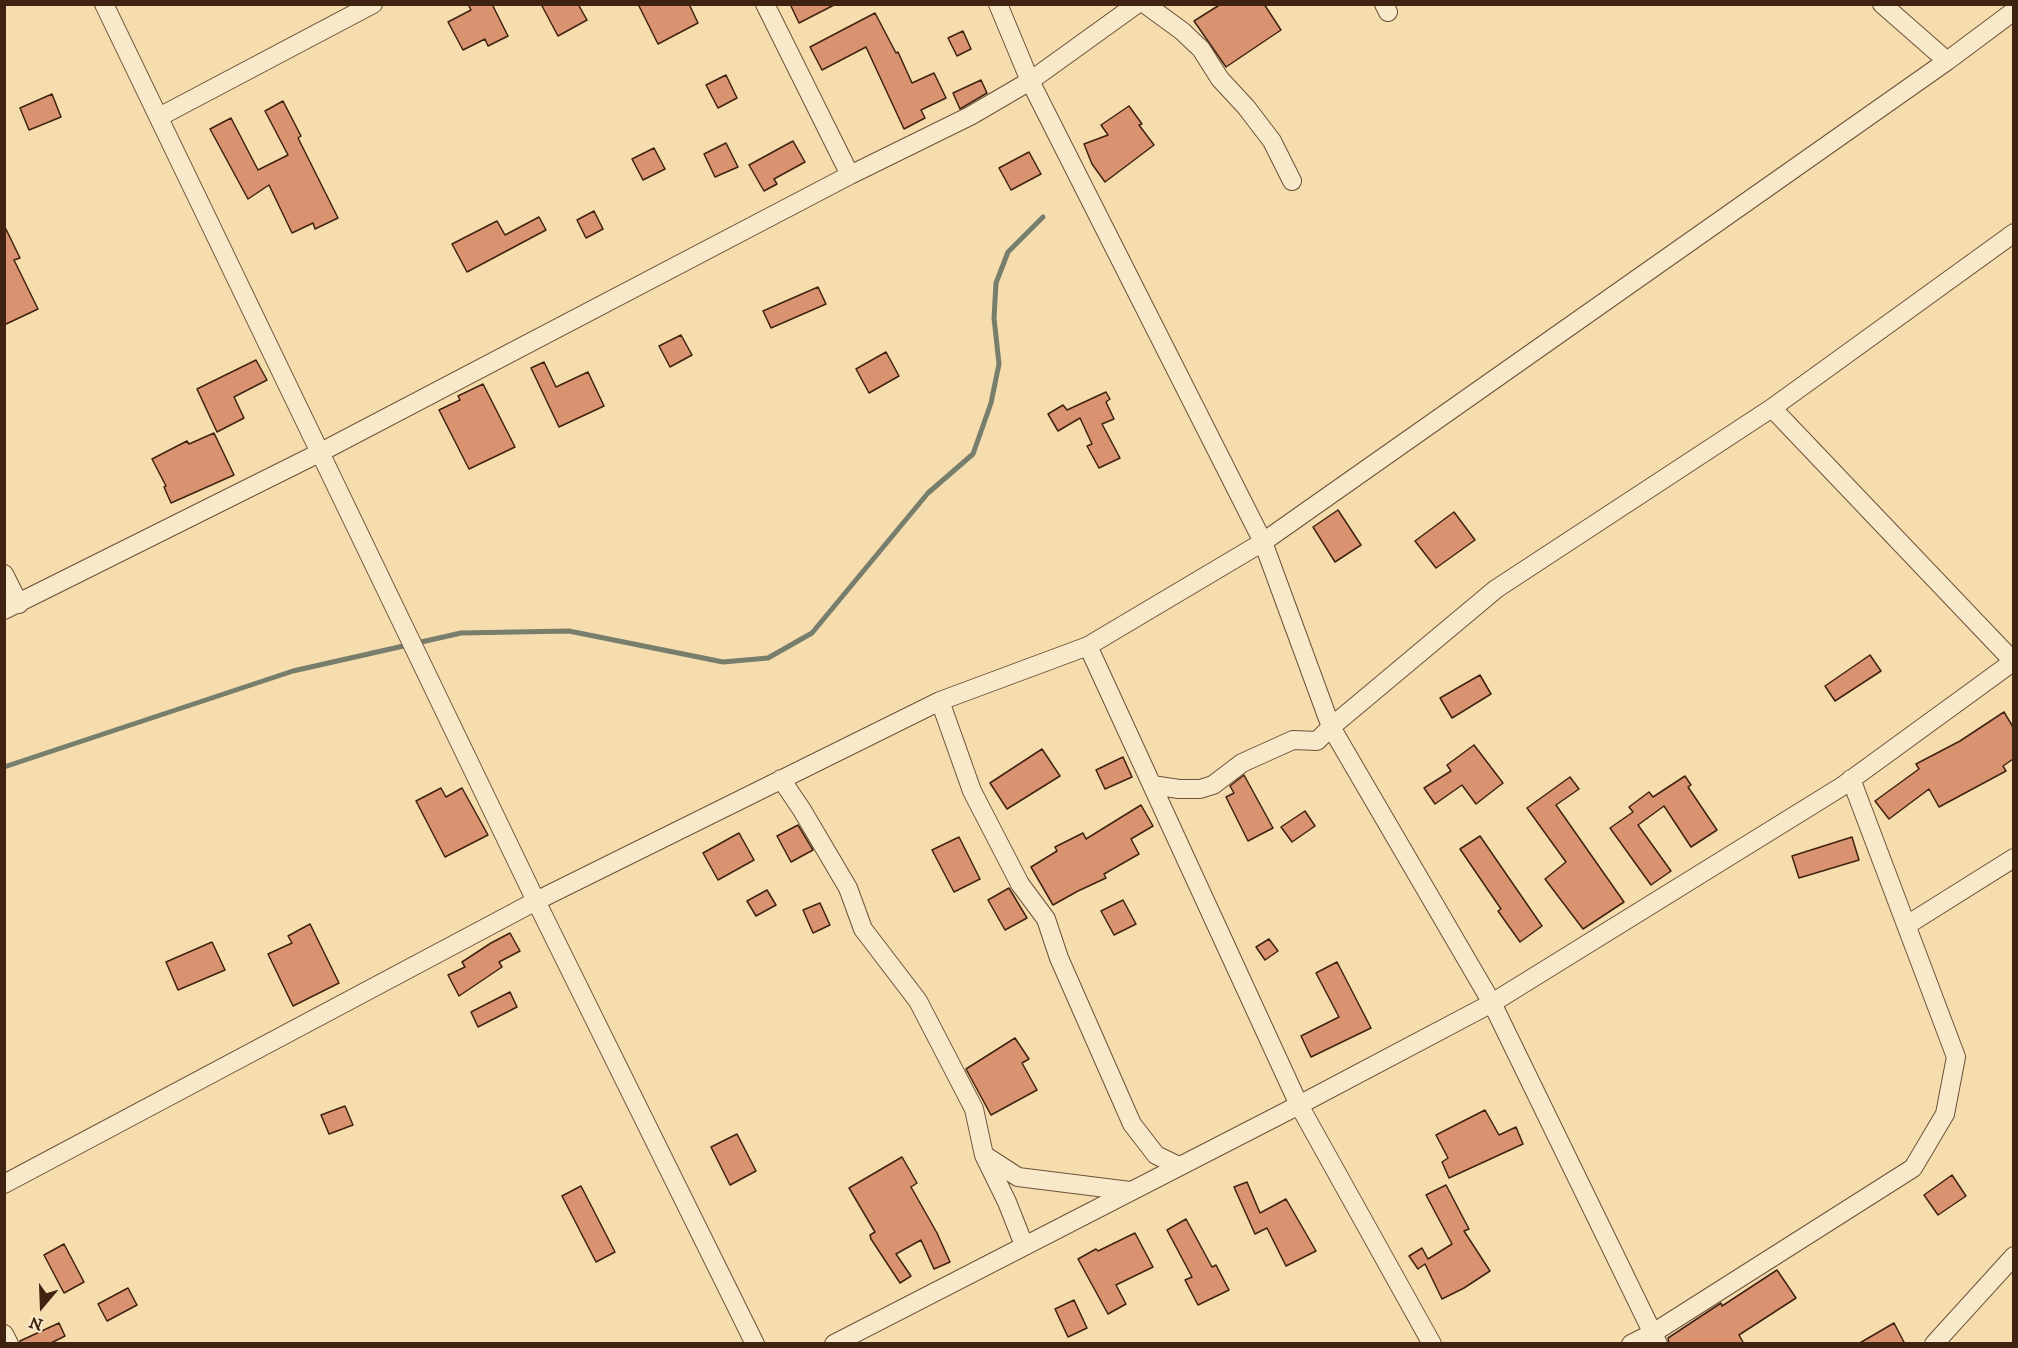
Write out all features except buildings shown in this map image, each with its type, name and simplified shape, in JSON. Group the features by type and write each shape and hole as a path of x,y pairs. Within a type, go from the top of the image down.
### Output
{"street":[{"path":"105,4 536,901 754,1344"},
{"path":"159,117 373,4"},
{"path":"765,4 850,175"},
{"path":"998,4 1030,81 1263,542 1331,727 1492,1003 1655,1338"},
{"path":"4,574 12,607 321,452 850,175 970,116 1030,81 1137,4"},
{"path":"1145,4 1182,31 1201,49 1220,79 1246,107 1272,141 1292,181"},
{"path":"1882,4 1947,61"},
{"path":"4,1184 536,901 940,701 1088,646 1263,542 1947,61 2013,11"},
{"path":"1152,785 1200,789 1214,785 1242,763 1293,740 1317,741 1496,589 1772,408 2013,233"},
{"path":"834,1344 1492,1003 1851,779 2013,661 1772,408"},
{"path":"1088,646 1299,1105 1432,1344"},
{"path":"940,701 972,792 1020,884 1046,919 1059,958 1132,1124 1156,1155 1179,1166"},
{"path":"782,779 848,888 863,929 918,1000 974,1108 984,1155 1007,1202 1024,1245"},
{"path":"1632,1344 1655,1338 1913,1168 1945,1114 1956,1057 1851,779"},
{"path":"1907,925 2013,858"},
{"path":"984,1155 1018,1177 1130,1191"},
{"path":"1935,1344 2013,1256"},
{"path":"4,1334 9,1344"}],"waterway":[{"path":"4,767 293,671 461,633 569,631 723,662 768,658 812,633 928,493 973,454 991,403 999,364 994,318 996,283 1008,252 1043,217"}]}
